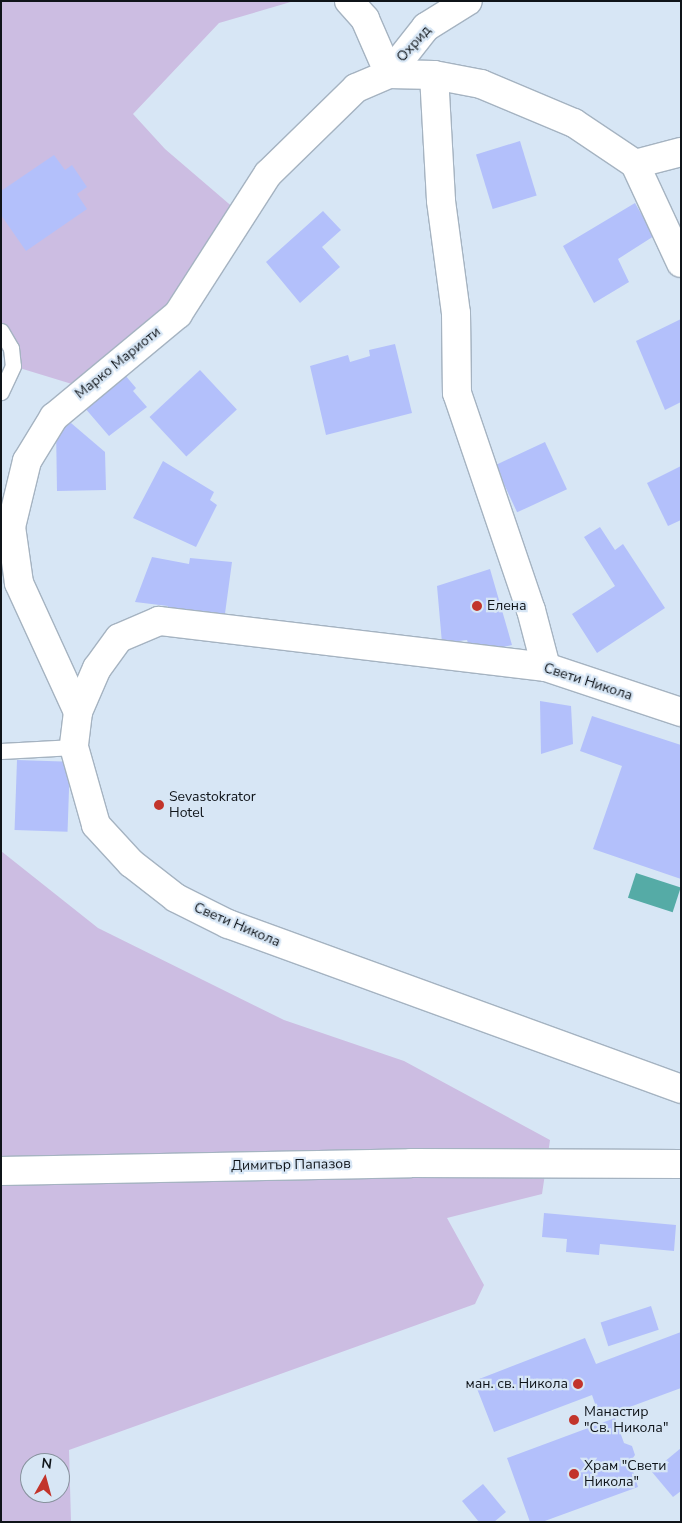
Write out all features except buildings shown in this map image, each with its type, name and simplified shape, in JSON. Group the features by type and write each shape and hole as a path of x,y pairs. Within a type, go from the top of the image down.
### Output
{"street":[{"path":"349,1 365,19 388,74 434,75 481,84 574,123 635,164 681,263"},
{"name":"Охрид","path":"388,74 426,27 466,2"},
{"name":"Марко Мариоти","path":"78,712 19,583 6,525 27,461 54,417 178,314 268,174 356,88 388,74"},
{"path":"434,75 441,201 456,313 457,393 530,610 546,666"},
{"path":"635,164 681,152"},
{"name":"Свети Никола","path":"681,712 546,666 158,621 119,638 97,668 78,712 74,747 96,825 131,863 176,898 228,924 681,1089"},
{"name":"Димитър Папазов","path":"1,1172 411,1163 681,1164"}],"lane":[{"path":"1,331 11,348 13,366 1,392"},
{"path":"1,751 74,747"}],"shaded area":[{"path":"1,1 294,1 219,23 133,114 165,149 242,215 177,314 85,388 13,366 1,331"},
{"path":"1,851 98,928 284,1020 404,1061 550,1140 542,1194 447,1218 484,1285 475,1304 69,1450 69,1453 20,1453 20,1503 70,1503 70,1486 71,1522 1,1522"},
{"path":"636,873 681,888 673,912 628,898"}],"place":[{"name":"Елена","path":"477,606"},
{"name":"Sevastokrator Hotel","path":"159,805"},
{"name":"ман. св. Никола","path":"578,1384"},
{"name":"Манастир \"Св. Никола\"","path":"574,1420"},
{"name":"Храм \"Свети Никола\"","path":"574,1474"}]}
